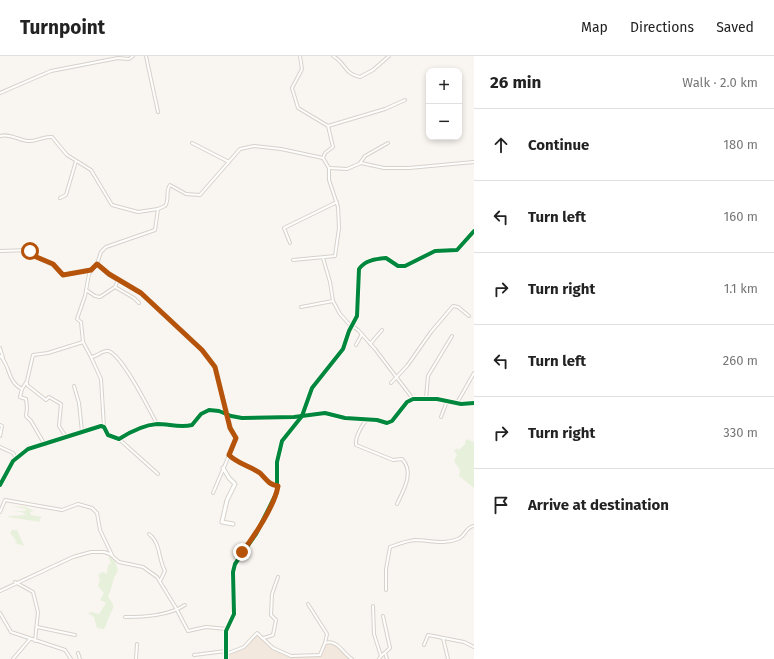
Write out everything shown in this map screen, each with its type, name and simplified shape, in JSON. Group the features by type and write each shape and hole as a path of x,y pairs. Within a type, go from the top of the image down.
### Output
{"street":[{"path":"0,93 51,72 118,58 128,59 133,56"},
{"path":"146,56 158,112"},
{"path":"300,56 302,70 292,88 298,108 328,126 334,145 333,148 325,153 323,158"},
{"path":"333,56 341,62 348,73 360,77 373,70 388,56"},
{"path":"328,126 405,100"},
{"path":"0,136 8,136 30,142 44,136 52,137 67,155 91,170 112,205 134,212 158,209 167,203 168,188 170,185 186,194 198,196 240,149 254,146 281,149 323,158 329,168 329,180 337,202 339,228 336,254 334,257 293,260"},
{"path":"192,143 229,162"},
{"path":"329,168 347,169 360,163 365,156 388,143"},
{"path":"60,198 66,194 76,161"},
{"path":"360,163 384,168 409,168 474,162"},
{"path":"290,243 284,227 337,202"},
{"path":"158,209 155,230 106,247 101,252 97,264 91,270 77,319 80,322 82,342 101,379 104,427 108,435 118,439 158,474"},
{"path":"226,659 227,629 234,614 233,572 235,564 259,529 275,497 278,486 278,450 282,441 302,416 310,393 331,362 343,349 358,314 358,273 364,263 386,258 398,266 405,266 435,251 458,250 474,232"},
{"path":"0,251 29,250 34,256 53,264 63,275 91,270"},
{"path":"323,258 330,282 333,301 344,320 362,334 413,399"},
{"path":"97,264 118,280 141,293 202,350 215,367 228,414 230,428 236,439 213,493"},
{"path":"86,290 99,297 115,286 118,280"},
{"path":"115,286 134,298 138,303"},
{"path":"301,307 333,301"},
{"path":"391,383 453,306 458,307 469,316"},
{"path":"370,344 382,330"},
{"path":"356,345 362,334"},
{"path":"426,398 428,376 452,336"},
{"path":"45,445 31,421 26,416 26,399 20,397 22,389 27,381 33,355 48,353 82,342"},
{"path":"0,348 12,379 22,389"},
{"path":"91,357 105,351 112,354 137,387 156,424"},
{"path":"457,403 474,375"},
{"path":"27,381 27,385 46,400 49,397 61,404 58,426 66,437"},
{"path":"74,386 79,403 82,432"},
{"path":"118,439 130,432 156,424 182,426 192,425 201,414 209,410 219,411 242,418 325,414 345,418 390,422 407,402 413,399 426,398 457,403 474,403"},
{"path":"440,417 447,401"},
{"path":"369,419 364,423 355,444 393,460 402,459 405,463 408,478 397,504"},
{"path":"0,425 2,426 0,436"},
{"path":"0,484 15,459 28,449 45,445 99,426 104,427"},
{"path":"0,447 13,453 16,457 15,459"},
{"path":"229,455 238,462 258,472 270,484 278,486"},
{"path":"223,468 235,484 227,500 222,522 233,524"},
{"path":"0,512 5,500 62,510 75,505 84,505 92,508 97,513 100,530 112,555 119,562 143,567 160,581 177,610 184,627 188,631 206,627 227,629"},
{"path":"386,590 386,569 390,547 414,540 436,542 457,540 462,537 468,528 474,526"},
{"path":"149,534 156,542 161,564 166,571 160,581"},
{"path":"0,591 15,582 82,555 100,552 112,555"},
{"path":"263,639 273,634 276,620 270,615 272,594 278,578"},
{"path":"15,582 33,592 38,612 35,641"},
{"path":"194,656 226,652 244,647 256,633 280,652 296,657 320,655 327,634 308,604"},
{"path":"125,617 143,617 177,610 185,605"},
{"path":"373,606 374,634 381,656"},
{"path":"0,612 10,632 65,650 71,659"},
{"path":"379,659 390,648 383,616"},
{"path":"37,627 75,635"},
{"path":"424,645 428,635 464,642 474,647"},
{"path":"443,638 448,659"},
{"path":"14,659 30,639"},
{"path":"325,643 330,642 339,646 352,659"},
{"path":"136,659 137,644"},
{"path":"78,653 80,659"},
{"path":"384,653 387,659"}],"shaded area":[{"path":"256,633 273,648 291,657 321,655 325,643 330,642 339,646 352,659 226,659 226,654 241,649"}],"green space":[{"path":"466,439 474,442 474,488 459,476 460,470 454,461 457,455 454,451 457,448 459,450 465,444"},
{"path":"11,506 26,507 34,511 30,512 31,515 42,517 39,520 41,522 8,517 26,515 22,512 12,511 25,511 26,509"},
{"path":"12,530 17,530 24,546 13,542 17,542 10,533"},
{"path":"108,555 115,561 118,571 108,596 113,604 113,608 104,629 97,628 94,617 88,613 92,612 99,614 106,603 100,600 104,593 98,586 100,579 98,575 102,572 107,574 108,565 111,564"}],"cycle path":[{"path":"226,659 226,631 234,614 233,572 235,564 256,534 277,492 277,462 282,441 302,416 312,388 343,349 349,331 357,316 359,269 368,262 386,258 398,266 405,266 435,251 457,250 474,231"},
{"path":"0,485 13,461 28,449 101,426 104,427 108,435 119,439 137,429 157,424 183,426 192,425 201,414 209,410 219,411 231,416 242,418 294,417 325,413 345,418 377,420 387,423 392,421 407,402 413,399 437,399 461,404 474,403"}],"route":[{"path":"30,251 34,256 53,264 63,275 91,270 97,264 109,274 141,293 202,350 214,365 228,414 230,428 236,438 229,455 243,465 261,474 270,484 278,486 275,497 262,524 242,552"}]}
